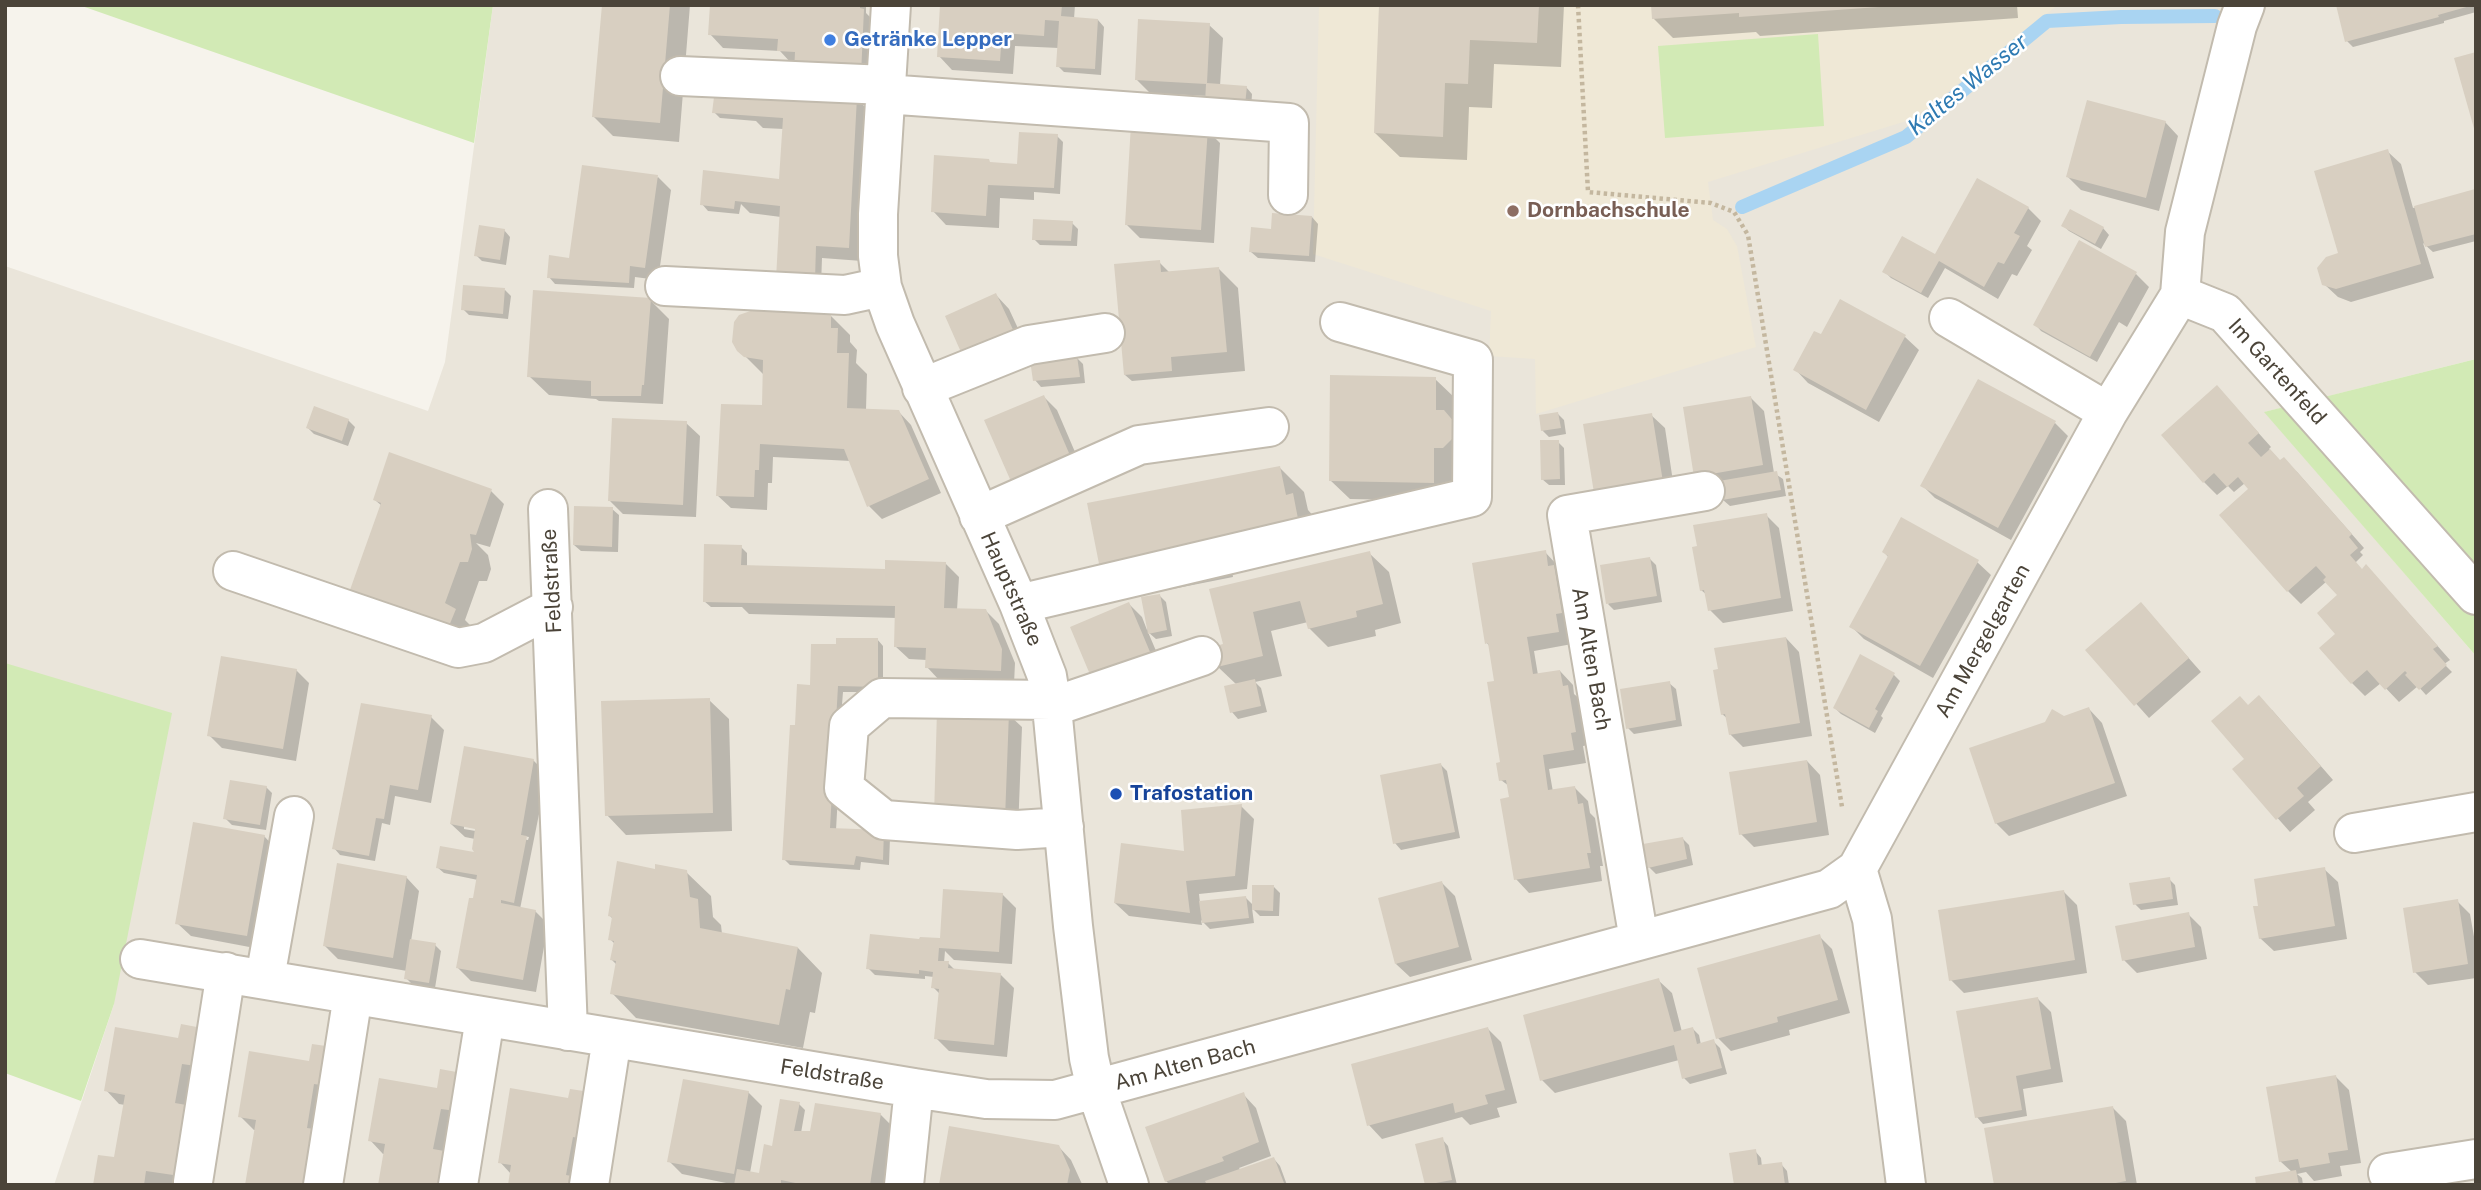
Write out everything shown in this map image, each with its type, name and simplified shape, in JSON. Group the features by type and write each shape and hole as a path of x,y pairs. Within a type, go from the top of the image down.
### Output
{"street":[{"name":"Hauptstraße","path":"891,5 877,214 882,287 922,388 1038,648 1047,676 1089,1058 1096,1089 1129,1185"},
{"path":"2180,295 2185,232 2237,26 2245,5"},
{"path":"680,76 1289,123 1288,195"},
{"path":"665,286 845,295 882,287"},
{"name":"Am Mergelgarten","path":"1857,869 2108,412 2180,295"},
{"name":"Im Gartenfeld","path":"2180,295 2225,313 2476,595"},
{"path":"1949,318 2108,412"},
{"path":"1019,604 1472,497 1473,360 1340,322"},
{"path":"922,388 1029,345 1105,333"},
{"path":"979,516 1139,445 1269,427"},
{"name":"Am Alten Bach","path":"1639,940 1567,515 1705,491"},
{"name":"Feldstraße","path":"548,509 568,1031"},
{"path":"233,571 458,648 484,643 553,607"},
{"path":"1064,827 1017,830 884,820 844,788 849,726 882,698 1052,703 1202,656"},
{"path":"2354,833 2476,812"},
{"path":"265,978 294,816"},
{"path":"1857,869 1872,919 1906,1185"},
{"name":"Am Alten Bach","path":"1096,1089 1829,889 1857,869"},
{"name":"Feldstraße","path":"140,958 485,1018 986,1099 1055,1100 1096,1089"},
{"path":"193,1182 226,972"},
{"path":"323,1185 353,995"},
{"path":"458,1185 485,1018"},
{"path":"589,1185 612,1038"},
{"path":"904,1185 914,1088"},
{"path":"2388,1173 2476,1159"}],"path":[{"path":"1578,5 1588,192 1712,203 1734,212 1748,235 1846,830 1857,869"}],"shaded area":[{"path":"493,5 2476,5 2476,359 2265,412 2476,656 2476,1185 54,1185 114,1004 5,663 5,266 428,411 445,362"},
{"name":"Dornbachschule","path":"1319,5 2058,5 1913,119 1708,182 1713,220 1727,229 1737,246 1756,347 1536,414 1535,359 1489,356 1491,311 1313,254"}],"green space":[{"path":"79,5 493,5 474,143"},
{"path":"1818,34 1824,126 1665,138 1658,46"},
{"path":"2476,359 2476,656 2264,412"},
{"path":"5,663 172,713 114,1004 81,1101 5,1073"}],"building":[{"path":"602,5 670,5 660,123 592,117"},
{"name":"Getränke Lepper","path":"710,5 860,5 860,8 864,9 861,75 794,72 795,52 777,51 778,39 708,35"},
{"path":"940,5 1062,5 1061,16 1098,19 1095,69 1056,67 1059,21 1045,20 1044,36 1002,33 1000,61 937,57"},
{"path":"1379,5 1539,5 1537,43 1470,40 1468,84 1445,83 1443,137 1374,133"},
{"path":"1651,5 1879,7 1739,17 1739,13 1652,19"},
{"path":"2336,5 2470,5 2470,6 2345,42"},
{"path":"1138,19 1210,23 1207,83 1247,86 1245,105 1205,103 1206,84 1135,80"},
{"path":"2476,52 2476,131 2475,132 2454,58"},
{"path":"715,89 857,97 849,248 816,246 815,280 776,279 780,206 735,201 734,209 700,205 703,170 779,179 783,118 712,113"},
{"path":"2087,100 2166,121 2146,198 2066,177"},
{"path":"1131,124 1208,128 1201,230 1125,225"},
{"path":"1019,132 1058,134 1054,188 988,185 986,216 931,212 934,155 1017,164"},
{"path":"2388,149 2421,264 2336,289 2322,285 2317,268 2326,257 2338,253 2314,171"},
{"path":"582,165 658,175 645,268 630,266 629,283 547,278 549,255 569,258"},
{"path":"1977,178 2029,207 2014,233 2020,236 2004,264 1998,262 1984,287 1939,261 1921,293 1882,272 1902,236 1935,254"},
{"path":"2475,189 2476,234 2425,247 2414,206"},
{"path":"2070,209 2104,227 2095,244 2061,226"},
{"path":"1272,213 1312,216 1309,256 1249,252 1251,227 1271,229"},
{"path":"1033,219 1073,221 1071,241 1032,240"},
{"path":"479,225 505,229 500,260 474,256"},
{"path":"2079,240 2137,272 2090,357 2033,325"},
{"path":"1160,260 1161,272 1219,267 1227,352 1171,357 1172,371 1124,375 1114,264"},
{"path":"463,285 505,288 503,314 461,310"},
{"path":"533,290 651,298 641,396 591,396 591,381 527,377"},
{"path":"996,293 1016,336 964,359 945,316"},
{"path":"1840,299 1906,335 1866,410 1793,370 1814,331 1821,334"},
{"path":"756,309 831,314 831,328 838,328 837,353 849,353 847,408 899,410 929,479 867,507 844,449 760,444 754,497 716,496 721,404 762,405 763,360 744,357 732,342 734,322 739,315"},
{"path":"1077,356 1080,377 1033,381 1030,360"},
{"path":"1330,375 1436,377 1436,410 1444,410 1461,430 1443,448 1434,448 1434,483 1329,481"},
{"path":"1978,379 2056,421 1998,528 1920,486"},
{"path":"2217,385 2259,433 2248,443 2261,457 2270,449 2280,460 2284,457 2352,534 2349,537 2358,548 2350,555 2362,569 2366,564 2438,646 2433,649 2447,665 2419,690 2405,675 2405,671 2385,690 2367,670 2351,684 2319,648 2335,634 2317,613 2337,595 2323,580 2326,577 2316,566 2287,592 2219,515 2248,489 2238,477 2227,487 2214,473 2203,483 2161,435"},
{"path":"1044,395 1072,460 1013,486 984,420"},
{"path":"1751,396 1763,465 1694,477 1683,407"},
{"path":"314,406 349,419 342,441 306,428"},
{"path":"1558,412 1561,428 1541,431 1539,415"},
{"path":"1652,413 1663,482 1594,493 1583,424"},
{"path":"612,418 687,421 683,505 608,501"},
{"path":"1540,440 1559,440 1560,479 1541,480"},
{"path":"389,452 492,489 476,535 470,534 472,549 468,562 460,562 445,603 456,609 449,626 346,601 381,503 373,500"},
{"path":"1280,466 1286,495 1293,493 1300,529 1101,574 1087,503"},
{"path":"1777,471 1781,490 1722,500 1719,481"},
{"path":"574,506 613,507 612,547 573,545"},
{"path":"1767,513 1781,598 1708,611 1704,590 1700,591 1692,547 1697,546 1693,525"},
{"path":"1901,517 1979,560 1920,666 1849,627 1888,556 1882,552"},
{"path":"704,544 742,545 741,565 885,569 885,560 946,562 944,608 986,609 1002,649 1001,671 925,668 926,648 894,647 895,606 703,602"},
{"path":"1546,550 1548,566 1554,565 1562,613 1556,614 1559,632 1527,637 1533,674 1560,670 1563,686 1568,685 1576,732 1571,733 1574,750 1543,755 1548,790 1575,786 1578,804 1583,803 1591,853 1587,853 1590,868 1514,880 1500,799 1509,797 1506,780 1499,781 1496,763 1500,762 1487,682 1494,681 1472,563"},
{"path":"1370,551 1383,604 1356,611 1357,617 1308,629 1300,601 1253,612 1263,656 1217,667 1212,647 1223,644 1209,589"},
{"path":"1650,557 1657,596 1606,604 1600,565"},
{"path":"1160,594 1167,630 1148,634 1141,597"},
{"path":"1129,602 1153,659 1094,684 1070,627"},
{"path":"2141,602 2189,658 2134,706 2085,650"},
{"path":"1786,637 1800,723 1729,735 1725,714 1721,715 1713,670 1718,669 1714,648"},
{"path":"836,638 878,638 878,687 838,686 830,828 884,830 883,860 856,856 854,865 782,860 790,725 795,725 797,684 810,685 811,644 836,644"},
{"path":"1860,654 1895,673 1875,709 1878,711 1869,728 1833,708"},
{"path":"221,656 297,669 283,749 207,736"},
{"path":"1255,679 1261,706 1230,713 1224,686"},
{"path":"1670,681 1676,720 1626,729 1620,689"},
{"path":"2259,695 2321,766 2297,788 2304,796 2276,820 2232,769 2244,759 2211,721 2240,696 2248,705"},
{"path":"710,698 713,813 605,816 601,701"},
{"path":"361,703 432,715 418,790 390,785 384,819 376,818 369,856 332,849"},
{"path":"2089,707 2115,783 1995,824 1969,748 2045,722 2052,709 2064,716"},
{"path":"937,710 1009,712 1005,819 934,816"},
{"path":"464,746 534,759 521,835 527,836 514,903 501,900 501,903 536,910 523,980 456,968 469,898 473,898 477,875 436,868 440,846 474,852 472,849 475,829 450,824"},
{"path":"1807,760 1817,822 1739,835 1729,772"},
{"path":"1441,763 1455,832 1393,844 1380,775"},
{"path":"230,780 267,786 260,825 223,819"},
{"path":"1242,804 1235,876 1186,881 1190,913 1114,903 1121,843 1184,851 1181,810"},
{"path":"193,822 265,835 247,936 175,924"},
{"path":"1683,837 1687,859 1648,868 1643,844"},
{"path":"617,861 655,869 655,864 687,870 690,897 698,899 700,928 798,947 790,990 786,989 779,1025 610,994 616,961 610,960 614,941 608,940 612,917 608,916"},
{"path":"337,863 407,876 393,958 323,946"},
{"path":"2325,867 2335,926 2259,939 2253,906 2258,906 2254,879"},
{"path":"2170,877 2173,899 2133,905 2129,883"},
{"path":"1442,881 1459,947 1395,964 1378,898"},
{"path":"1252,885 1274,885 1273,911 1252,910"},
{"path":"943,889 1003,893 999,952 939,948 938,961 949,961 948,968 1001,973 994,1045 934,1039 939,989 931,988 933,972 919,970 919,974 866,969 870,934 919,939 940,938"},
{"path":"2064,890 2075,960 1949,981 1938,910"},
{"path":"1246,896 1249,918 1202,923 1199,901"},
{"path":"2458,899 2468,964 2413,973 2403,908"},
{"path":"2189,912 2195,947 2122,961 2115,926"},
{"path":"1820,934 1838,1000 1777,1017 1778,1022 1716,1039 1697,968"},
{"path":"410,939 436,943 429,983 404,979"},
{"path":"1659,978 1674,1032 1693,1027 1697,1044 1714,1039 1722,1068 1682,1079 1674,1045 1540,1081 1523,1015"},
{"path":"2038,997 2051,1069 2016,1076 2022,1110 1975,1118 1956,1011"},
{"path":"181,1024 202,1028 196,1066 182,1064 175,1103 192,1106 180,1176 146,1171 144,1185 93,1185 98,1155 114,1157 125,1095 104,1091 115,1027 178,1038"},
{"path":"1488,1027 1505,1090 1485,1095 1488,1104 1455,1113 1453,1103 1367,1126 1351,1064"},
{"path":"312,1044 333,1047 327,1086 314,1084 307,1128 322,1130 313,1185 245,1185 256,1120 238,1117 249,1051 309,1061"},
{"path":"440,1069 462,1073 456,1111 441,1109 433,1149 450,1152 444,1185 378,1185 385,1144 368,1141 379,1078 437,1088"},
{"path":"2336,1075 2348,1150 2328,1153 2330,1163 2300,1168 2298,1159 2279,1162 2266,1087"},
{"path":"683,1079 749,1091 734,1174 667,1162"},
{"path":"510,1088 568,1098 570,1089 597,1093 589,1140 573,1137 566,1175 578,1177 577,1185 508,1185 511,1165 498,1163"},
{"path":"1244,1092 1259,1142 1222,1157 1224,1161 1165,1182 1145,1127"},
{"path":"780,1099 800,1102 794,1131 810,1131 815,1103 881,1113 870,1185 805,1185 781,1180 781,1185 734,1185 737,1169 759,1173 764,1144 772,1146"},
{"path":"2113,1106 2126,1181 2105,1185 1994,1185 1984,1128"},
{"path":"949,1126 1059,1145 1070,1170 1067,1185 939,1185"},
{"path":"1443,1137 1452,1180 1425,1185 1415,1144"},
{"path":"1756,1149 1758,1165 1782,1162 1785,1185 1734,1185 1729,1153"},
{"path":"1274,1157 1284,1183 1207,1185 1205,1181"},
{"path":"2296,1170 2299,1185 2256,1185 2255,1177"}],"waterway":[{"name":"Kaltes Wasser","path":"1742,207 1906,137 2047,21 2215,16"}],"place":[{"name":"Getränke Lepper","path":"830,40"},
{"name":"Dornbachschule","path":"1513,211"},
{"name":"Trafostation","path":"1116,794"}]}
